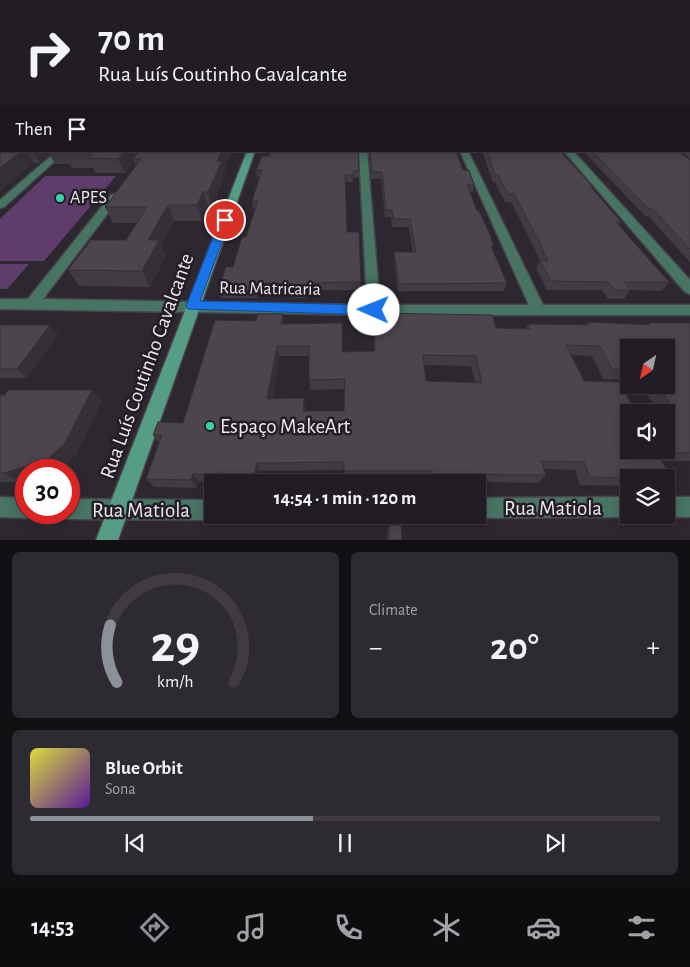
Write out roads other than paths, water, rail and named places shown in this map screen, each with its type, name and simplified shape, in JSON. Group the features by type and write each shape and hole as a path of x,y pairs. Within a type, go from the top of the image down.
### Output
{"main road":[{"name":"Rua Luís Coutinho Cavalcante","path":"107,540 192,306 251,152"}],"street":[{"path":"0,205 61,152"},
{"path":"363,152 374,310"},
{"path":"464,152 538,309"},
{"path":"569,152 690,289"},
{"path":"31,305 121,190"},
{"name":"Rua Matricaria","path":"0,304 374,310 690,310"},
{"path":"675,507 690,507"},
{"path":"0,508 15,508"},
{"name":"Rua Matiola","path":"486,508 620,508"},
{"name":"Rua Matiola","path":"80,509 204,510"}],"place":[{"name":"APES","path":"60,198"},
{"name":"Espaço MakeArt","path":"210,426"}]}
